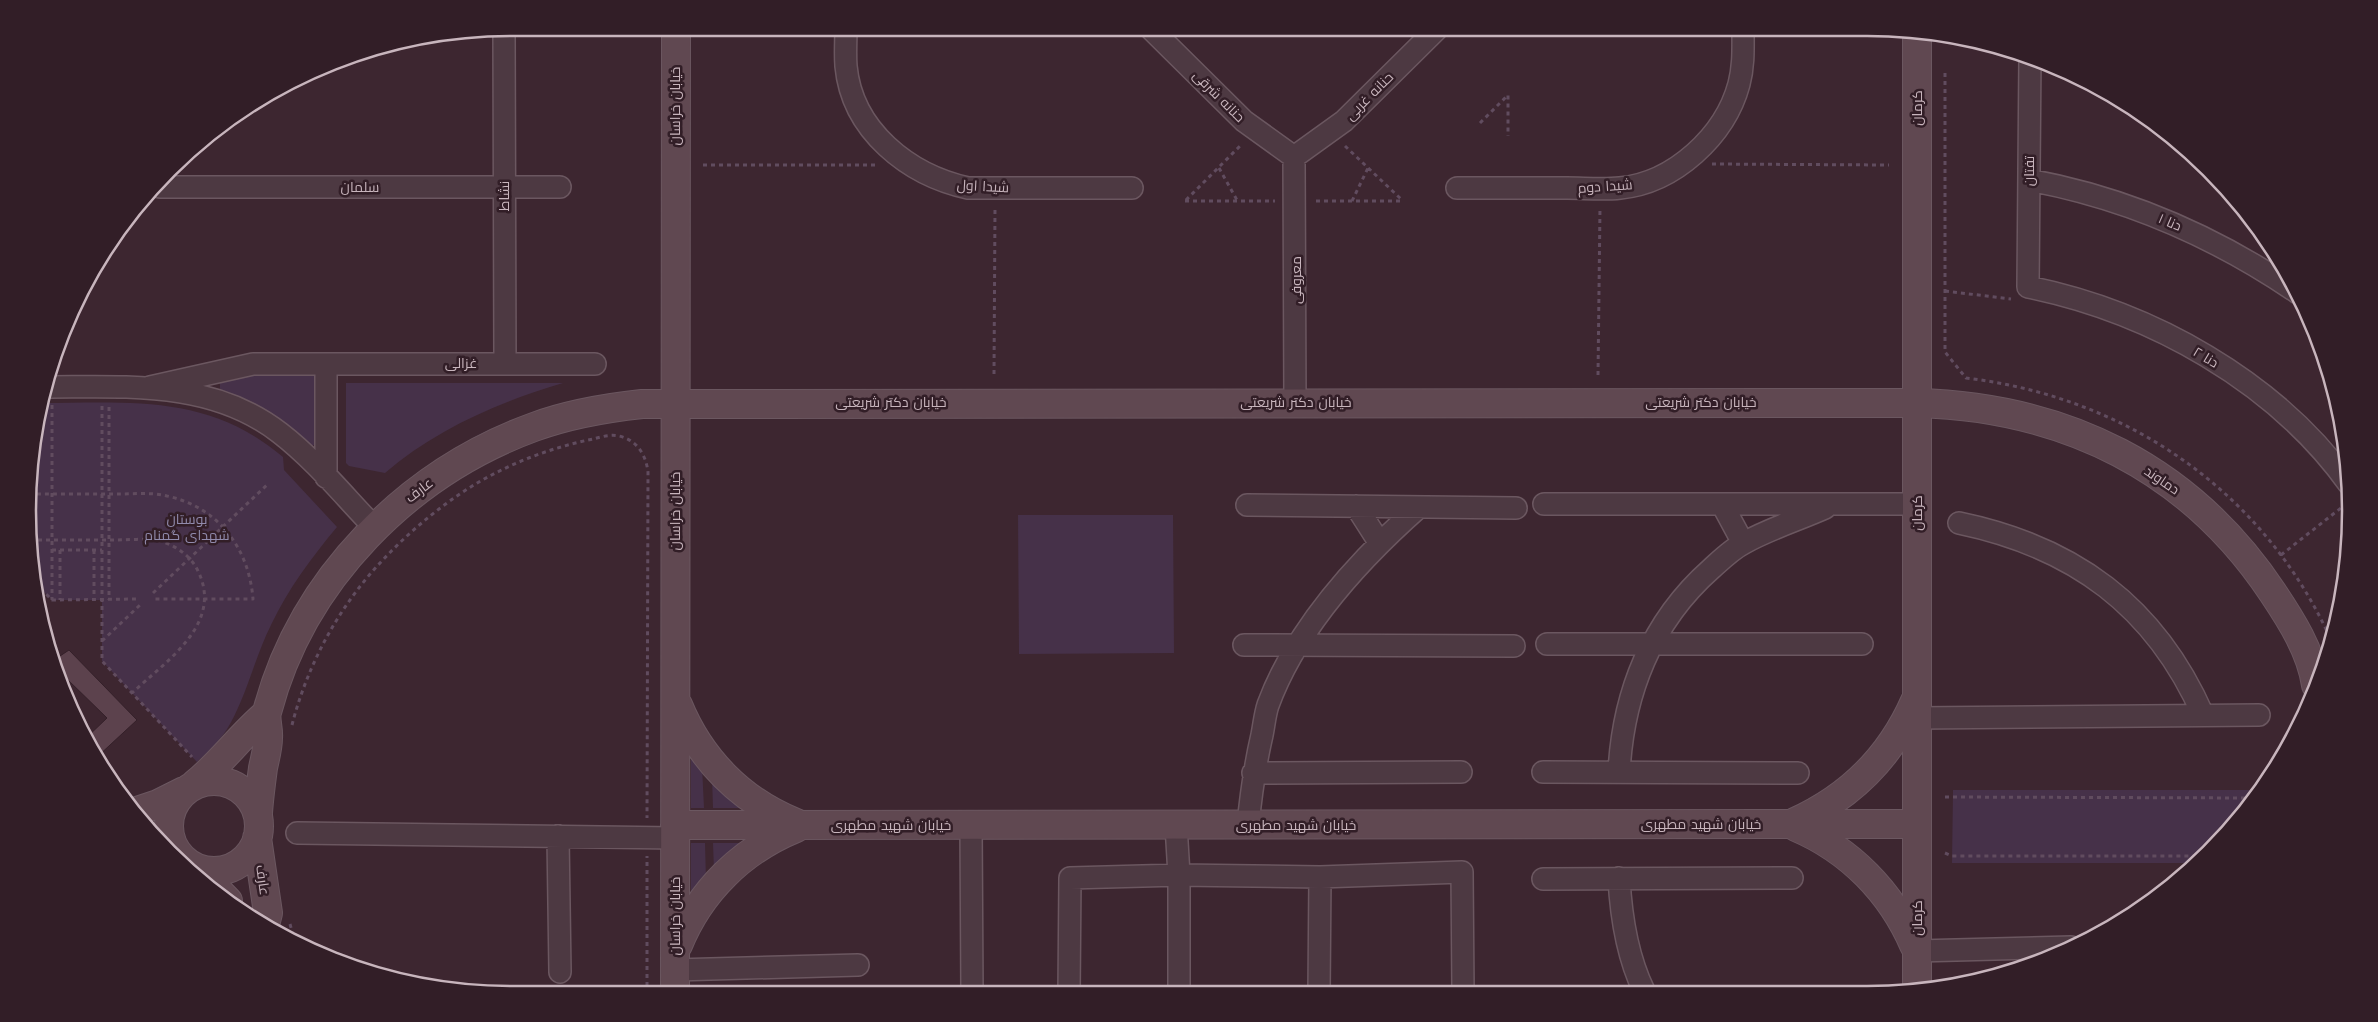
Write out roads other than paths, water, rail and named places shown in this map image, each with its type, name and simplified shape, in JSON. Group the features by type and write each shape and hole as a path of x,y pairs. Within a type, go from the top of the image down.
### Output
{"street":[{"name":"نشاط","path":"504,36 505,364"},
{"name":"خیابان خراسان","path":"675,972 676,36"},
{"name":"شیدا اول","path":"846,36 846,67 857,103 875,134 887,147 916,170 949,184 968,188 1132,188"},
{"name":"حنانه شرقی","path":"1158,36 1244,121 1294,158"},
{"name":"حنانه غربی","path":"1294,158 1344,121 1430,36"},
{"name":"شیدا دوم","path":"1457,188 1620,188 1648,181 1673,169 1701,147 1713,134 1732,103 1743,66 1743,36"},
{"name":"کرمان","path":"1917,39 1917,983"},
{"name":"تفتان","path":"2020,293 2029,180 2030,65"},
{"name":"معروفی","path":"1294,158 1296,224 1295,402"},
{"name":"دنا ۱","path":"2029,180 2104,197 2187,229 2266,271 2283,282"},
{"name":"سلمان","path":"164,187 560,187"},
{"name":"دنا ۲","path":"2020,293 2078,299 2116,312 2161,331 2217,363 2257,391 2288,417 2317,446 2341,483"},
{"name":"غزالی","path":"50,395 150,387 253,364 595,364"},
{"path":"326,364 326,477"},
{"name":"غزالی","path":"150,387 205,396 243,410 280,433 375,528"},
{"name":"خیابان دکتر شریعتی","path":"675,402 1917,403"},
{"name":"عارف","path":"277,918 268,914 257,826 268,738 266,714 282,668 314,604 335,574 375,528 410,496 439,474 502,439 536,426 580,414 614,407 675,402"},
{"name":"دماوند","path":"1917,403 1956,404 2027,416 2095,440 2158,476 2187,497 2239,547 2283,608 2314,672"},
{"path":"1544,504 1917,504"},
{"path":"1722,504 1743,543"},
{"path":"1247,505 1516,508"},
{"path":"1619,772 1624,719 1634,685 1651,644 1665,620 1688,591 1721,560 1743,543 1832,505"},
{"path":"1356,506 1379,542"},
{"path":"1248,825 1253,773 1268,705 1297,645 1350,574 1379,542 1419,507"},
{"path":"1958,523 2018,538 2047,550 2100,582 2124,602 2166,648 2203,715"},
{"path":"1547,644 1862,644"},
{"path":"1244,645 1514,646"},
{"path":"675,699 695,740 724,776 760,805 802,825"},
{"path":"1790,824 1831,803 1867,774 1917,708 2259,715"},
{"name":"عارف","path":"192,779 220,762 243,734 266,714"},
{"path":"1253,773 1461,772"},
{"path":"1543,772 1798,773"},
{"path":"175,847 168,826 170,813 192,779"},
{"path":"142,809 158,804 192,779 233,784 248,796 257,826 252,850 244,860 233,867 214,870 193,864"},
{"path":"1790,824 1831,845 1866,874 1896,910 1917,951 2055,947"},
{"name":"خیابان شهید مطهری","path":"675,832 802,825 1917,824"},
{"path":"802,825 760,845 724,874 700,902 675,972 858,965"},
{"path":"971,825 972,986"},
{"path":"1176,825 1179,876 1179,986"},
{"path":"298,833 647,837 675,832"},
{"path":"558,836 560,972"},
{"path":"1069,986 1070,878 1179,876 1320,877 1462,872 1463,986"},
{"path":"1320,877 1320,986"},
{"path":"1619,878 1624,933 1631,959 1642,986"},
{"path":"1543,879 1792,878"}],"park label":[{"name":"بوستان شهدای گمنام","path":"187,528"}]}
